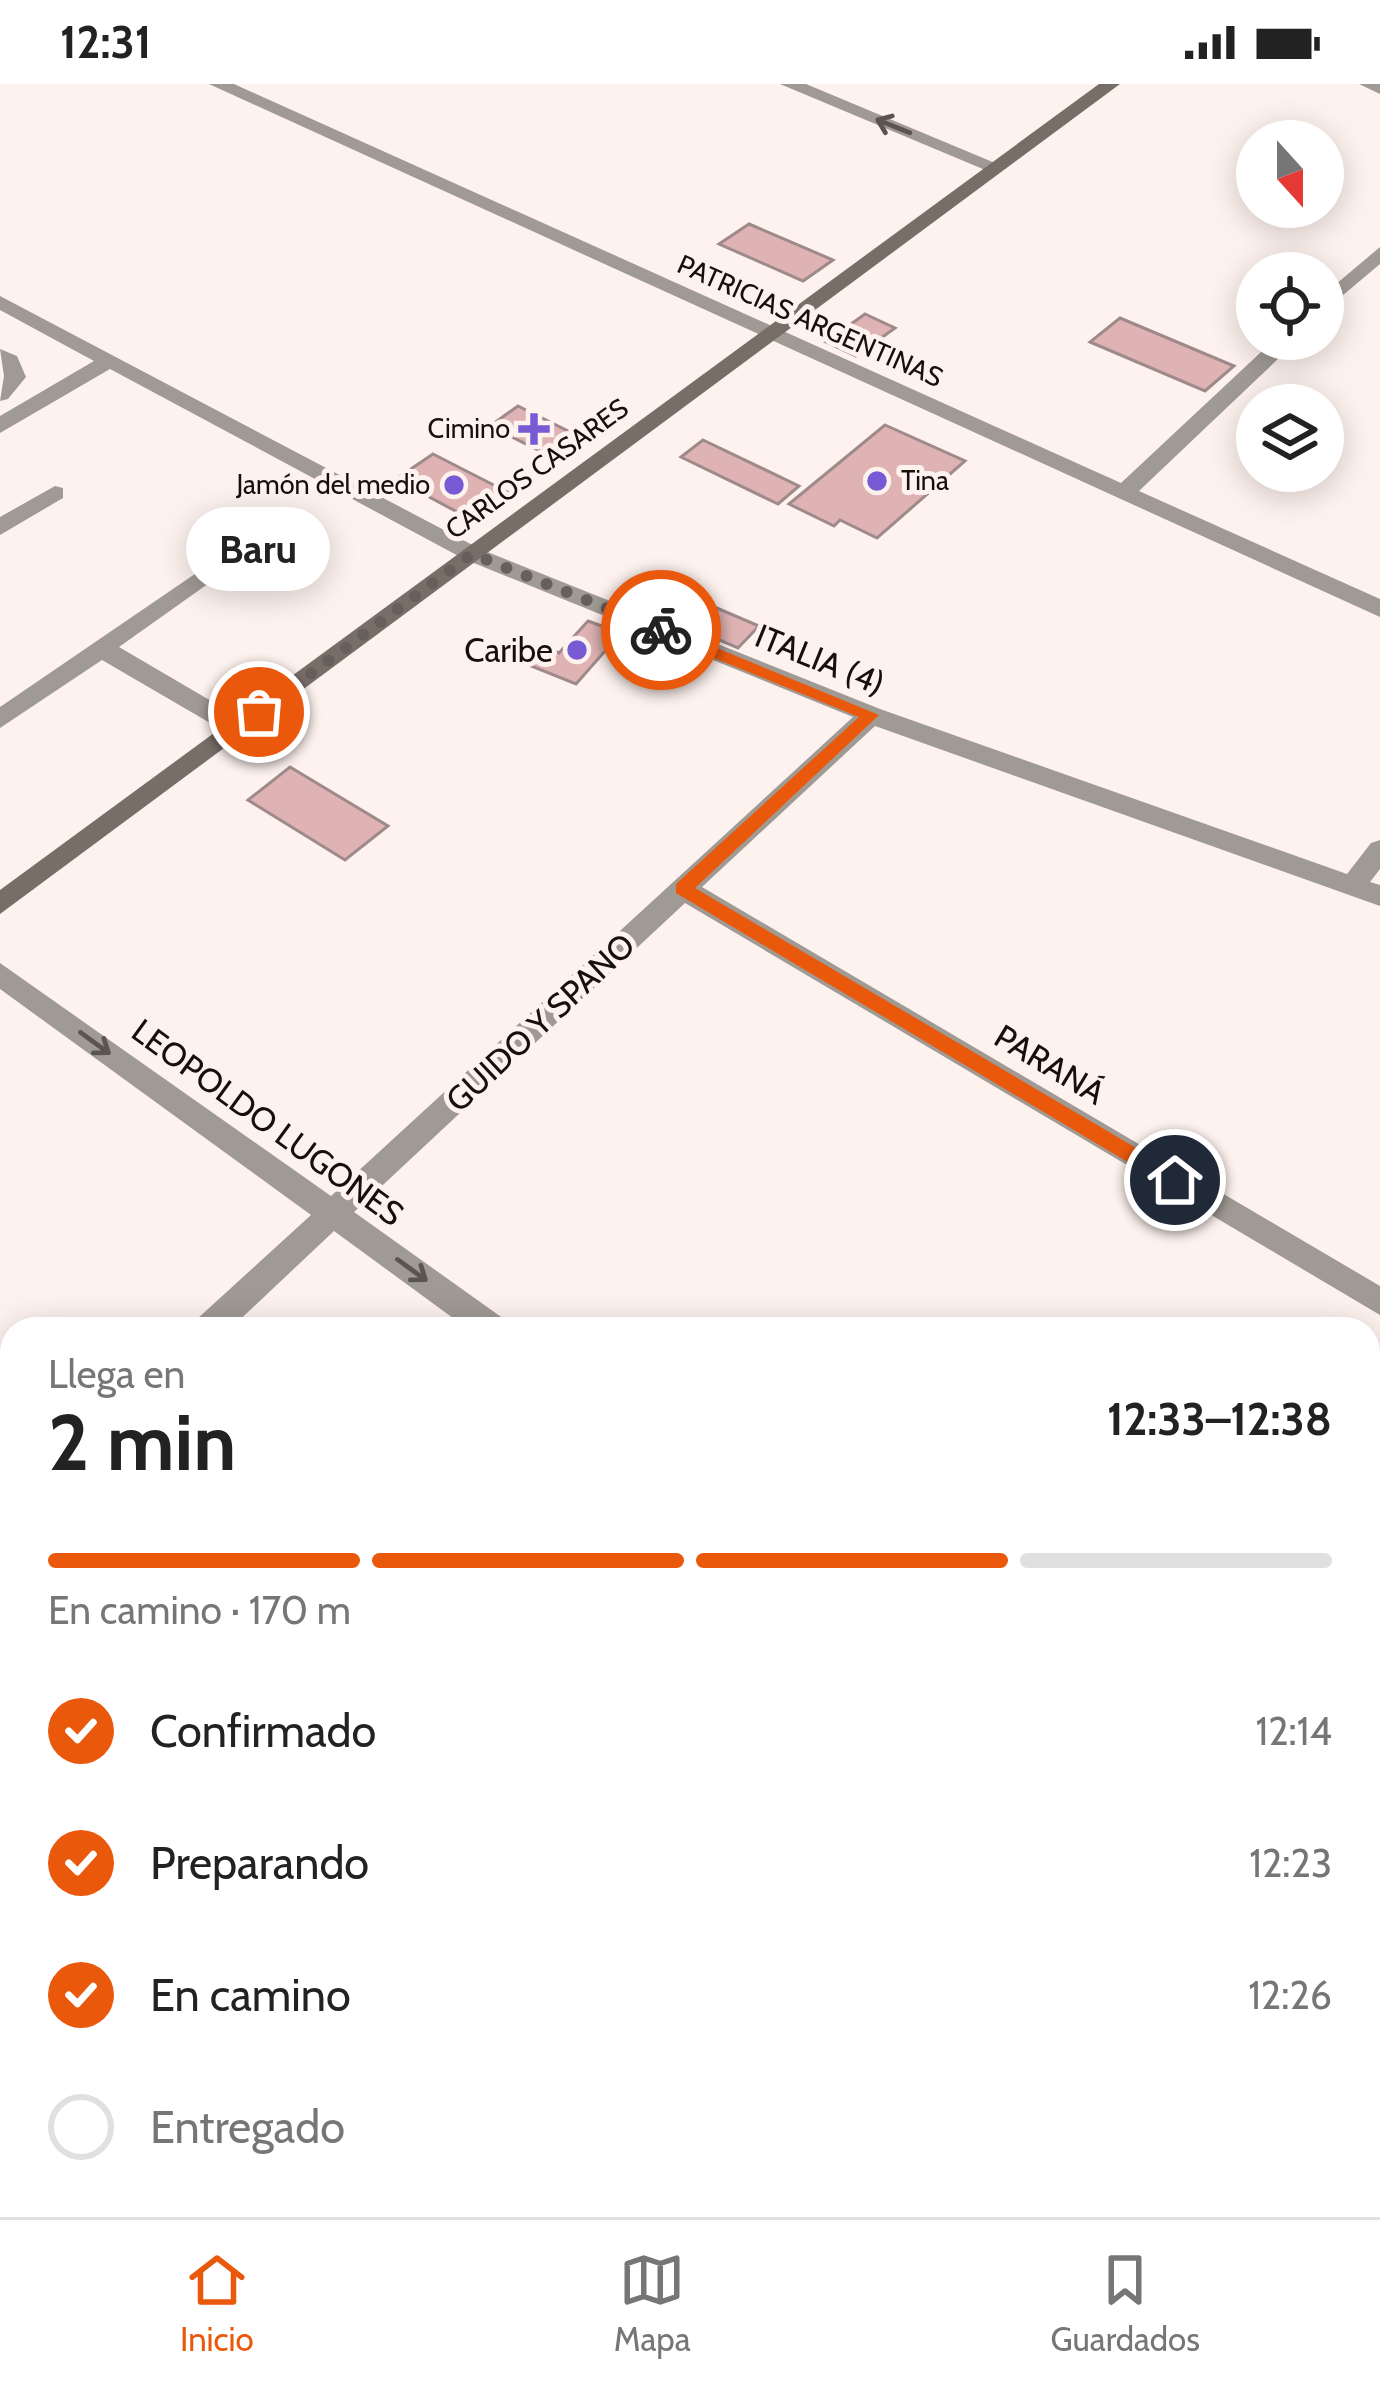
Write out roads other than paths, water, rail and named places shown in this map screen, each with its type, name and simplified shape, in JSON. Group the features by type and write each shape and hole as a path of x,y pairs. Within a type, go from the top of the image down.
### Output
{"street":[{"name":"PATRICIAS ARGENTINAS","path":"218,84 1380,609"},
{"path":"789,84 997,168"},
{"name":"CARLOS CASARES","path":"0,904 1111,84"},
{"path":"1368,84 1380,88"},
{"path":"1344,286 1380,253"},
{"name":"ITALIA (4)","path":"0,302 472,554 871,715 1380,896"},
{"path":"0,356 9,362 15,377 0,394"},
{"path":"1124,493 1266,360"},
{"path":"0,426 107,362"},
{"path":"0,528 55,493"},
{"path":"0,719 211,571"},
{"path":"101,648 238,728"},
{"name":"GUIDO Y SPANO","path":"221,1317 871,715"},
{"path":"1352,886 1380,850"},
{"name":"PARANÁ","path":"682,889 1380,1302"},
{"name":"LEOPOLDO LUGONES","path":"0,974 477,1317"}],"place":[{"name":"Cimino","path":"534,429"},
{"name":"Tina","path":"877,481"},
{"name":"Jamón del medio","path":"454,485"},
{"name":"Caribe","path":"577,650"},
{"name":"Baru","path":"259,712"}]}
